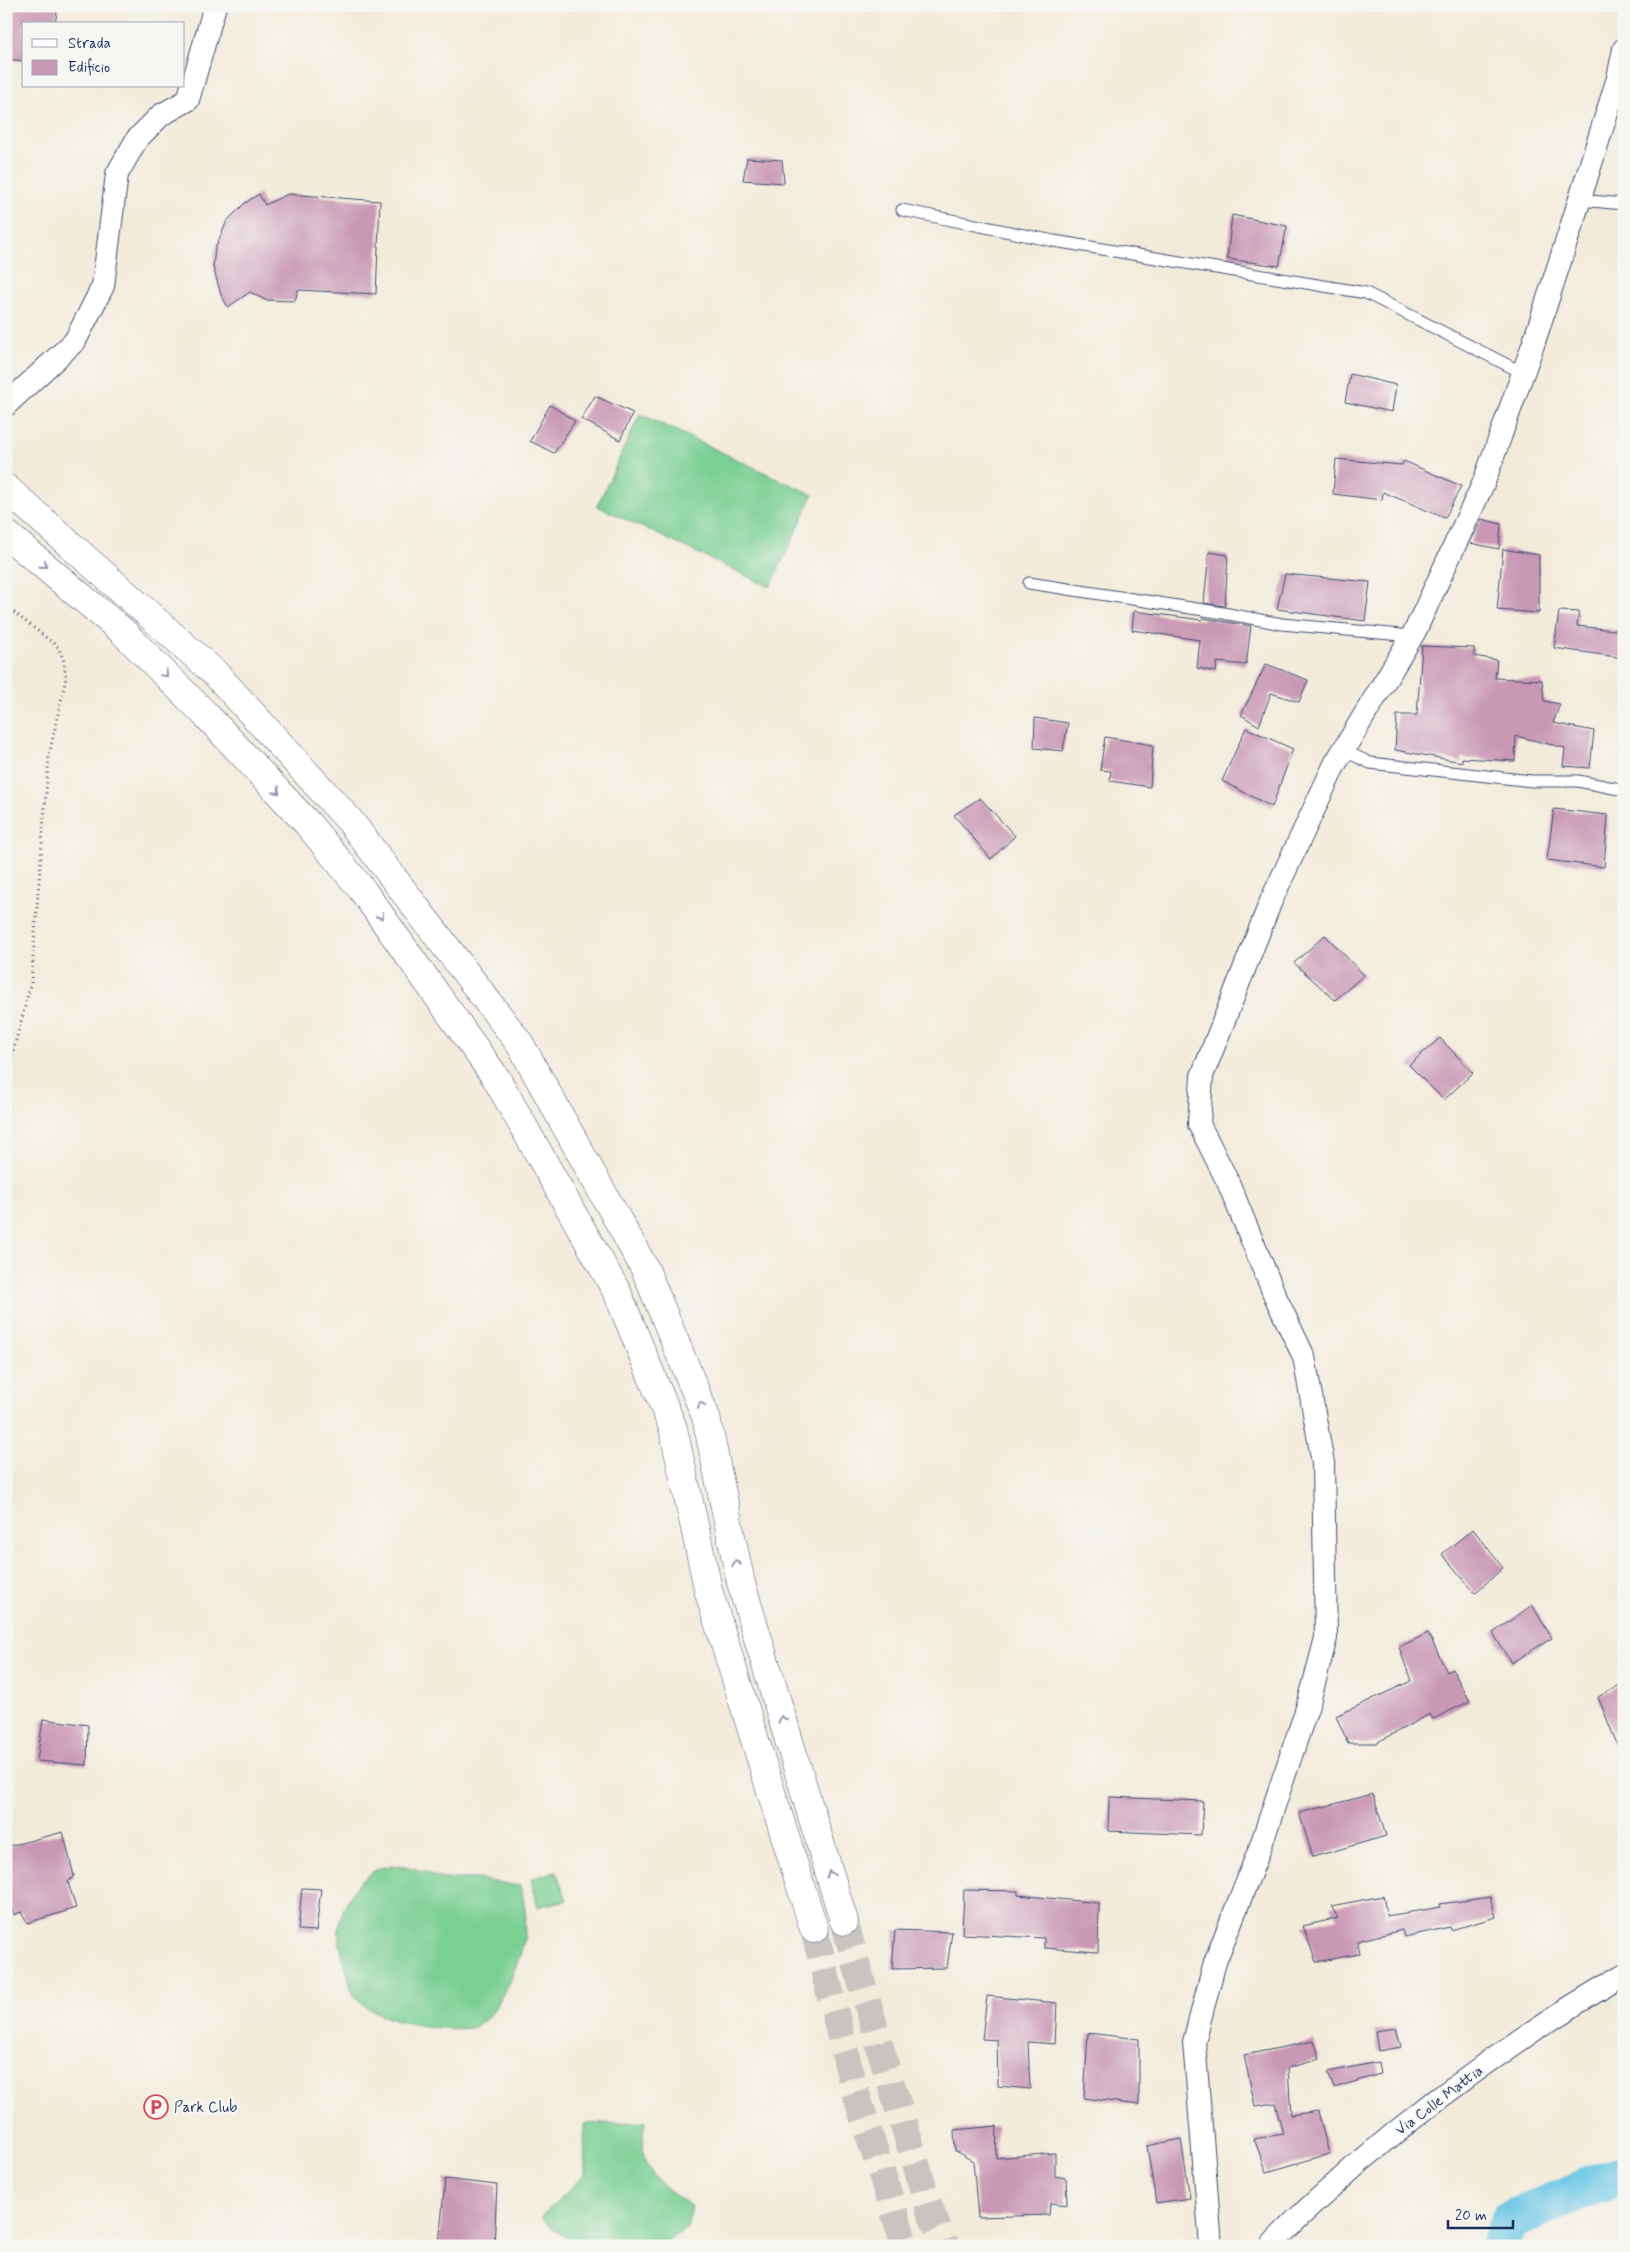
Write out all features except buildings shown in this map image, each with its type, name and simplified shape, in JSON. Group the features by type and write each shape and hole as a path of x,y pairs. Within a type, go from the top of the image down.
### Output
{"highway":[{"path":"6,488 215,673 350,821 520,1044 645,1269 706,1417 741,1583 844,1921"},
{"path":"6,534 121,630 207,716 308,824 363,891 496,1078 617,1292 673,1428 709,1593 814,1929"}],"street":[{"path":"6,405 75,341 103,286 118,174 137,139 161,115 188,100 215,6"},
{"path":"1211,2246 1194,2042 1215,1962 1259,1851 1309,1702 1326,1638 1323,1463 1304,1357 1275,1296 1228,1182 1199,1124 1202,1076 1271,900 1343,750 1412,636 1484,482 1523,373 1580,200 1618,78 1624,49"},
{"name":"Via Colle Mattia","path":"1271,2246 1291,2223 1408,2121 1563,2010 1624,1975"}],"lane":[{"path":"1580,200 1624,204"},
{"path":"902,210 1054,241 1366,293 1523,373"},
{"path":"1029,582 1282,624 1412,636"},
{"path":"1343,750 1370,763 1532,781 1578,781 1624,790"}],"path":[{"path":"6,606 58,647 64,662 66,678 49,755 31,983 11,1059 6,1136"}],"green space":[{"path":"640,414 813,495 770,587 597,506"},
{"path":"392,1865 416,1869 442,1879 478,1879 520,1886 524,1900 526,1925 522,1950 498,2004 486,2019 476,2026 450,2029 398,2021 369,2008 358,2001 353,1994 340,1943 340,1919 347,1902 357,1886 371,1873"},
{"path":"556,1871 567,1900 538,1907 531,1879"},
{"path":"645,2122 643,2153 647,2165 657,2179 692,2207 687,2228 658,2246 582,2246 557,2232 541,2217 585,2175 584,2124"}],"waterway":[{"path":"1499,2246 1510,2220 1590,2186 1624,2175"}],"tunnel":[{"path":"844,1921 884,2061 931,2213 946,2246"},
{"path":"814,1929 852,2081 905,2246"}],"place":[{"name":"Park Club","path":"156,2107"}]}
